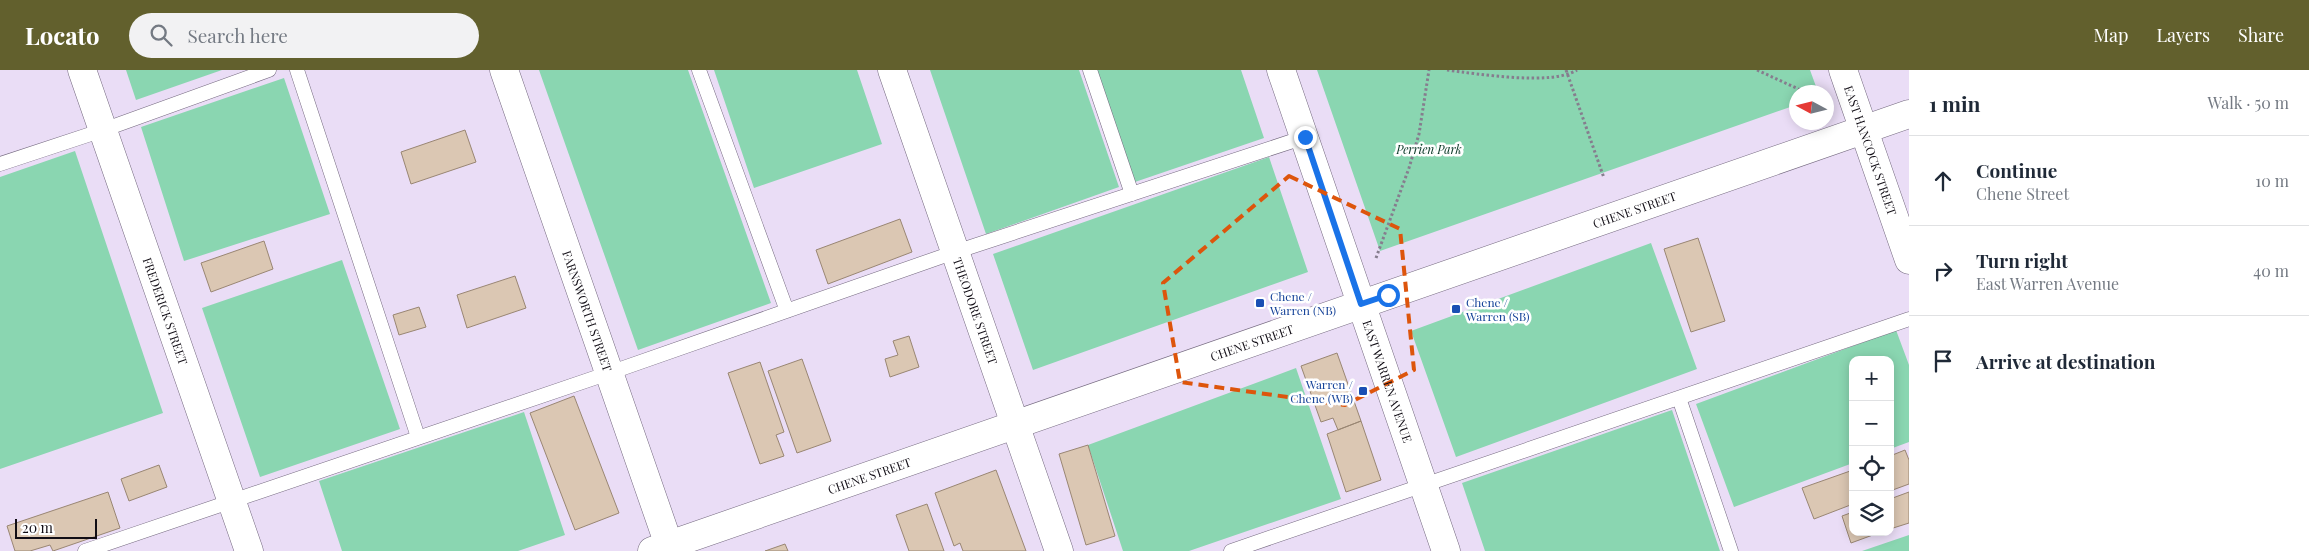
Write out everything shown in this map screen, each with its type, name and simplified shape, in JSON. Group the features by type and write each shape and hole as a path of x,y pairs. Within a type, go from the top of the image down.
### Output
{"street":[{"name":"FREDERICK STREET","path":"82,70 249,551"},
{"name":"FARNSWORTH STREET","path":"504,70 609,373 664,549"},
{"name":"THEODORE STREET","path":"892,70 1059,551"},
{"name":"EAST WARREN AVENUE","path":"1281,70 1446,551"},
{"name":"EAST HANCOCK STREET","path":"1843,70 1909,260"},
{"name":"CHENE STREET","path":"664,549 1015,424 1909,114"}],"lane":[{"path":"0,164 103,130 269,70"},
{"path":"298,70 418,437"},
{"path":"699,70 787,311"},
{"path":"1090,70 1132,194"},
{"path":"85,551 609,373 955,252 1305,137"},
{"path":"1231,551 1252,548 1424,486 1909,319"},
{"path":"1678,398 1731,551"}],"path":[{"path":"1376,259 1414,151 1424,108 1429,70"},
{"path":"1447,70 1520,77 1569,75 1577,70"},
{"path":"1566,70 1604,178"},
{"path":"1757,70 1790,85"}],"highlighted area":[{"path":"1289,176 1400,229 1414,370 1345,405 1180,382 1163,283"}],"green space":[{"path":"126,70 222,70 136,100"},
{"path":"539,70 688,70 771,303 638,350"},
{"path":"714,70 857,70 882,144 754,188"},
{"path":"930,70 1079,70 1119,187 986,234"},
{"path":"1096,70 1241,70 1264,138 1135,182"},
{"name":"Perrien Park","path":"1317,70 1810,70 1815,85 1789,85 1789,107 1380,251"},
{"path":"284,78 330,214 184,261 141,127"},
{"path":"75,151 163,413 0,469 0,177"},
{"path":"1269,157 1308,272 1033,370 993,254"},
{"path":"1651,243 1697,369 1456,457 1411,331"},
{"path":"342,260 400,429 260,477 202,308"},
{"path":"1896,330 1909,365 1909,442 1894,448 1894,356 1849,356 1849,464 1734,507 1696,404"},
{"path":"1296,368 1341,499 1189,551 1123,551 1088,445"},
{"path":"1672,410 1720,551 1485,551 1462,483"},
{"path":"524,412 565,535 518,551 342,551 319,481"},
{"path":"1909,535 1909,551 1862,551"}],"building":[{"path":"465,130 476,162 411,184 401,152"},
{"path":"900,219 912,252 828,284 816,250"},
{"path":"1698,238 1725,321 1691,332 1664,249"},
{"path":"264,241 273,269 211,292 201,263"},
{"path":"515,276 526,308 467,328 457,295"},
{"path":"419,307 426,327 399,335 393,315"},
{"path":"909,336 919,367 890,377 885,359 898,355 893,341"},
{"path":"1337,353 1361,421 1338,430 1333,418 1321,422 1301,366"},
{"path":"802,359 831,441 797,453 768,371"},
{"path":"760,362 784,432 776,435 784,456 760,464 728,373"},
{"path":"574,396 619,513 575,530 530,413"},
{"path":"1361,421 1381,480 1346,492 1327,434"},
{"path":"1088,445 1115,536 1086,545 1059,454"},
{"path":"1905,450 1909,460 1909,484 1894,490 1894,454"},
{"path":"159,465 167,487 129,501 121,479"},
{"path":"996,470 1026,551 963,551 960,543 954,546 935,493"},
{"path":"1849,471 1849,506 1814,519 1802,488"},
{"path":"108,492 120,528 53,551 50,545 30,551 15,551 7,526"},
{"path":"1909,492 1909,523 1894,528 1894,498"},
{"path":"927,504 944,551 909,551 896,515"},
{"path":"1849,513 1849,536 1870,536 1851,543 1842,516"},
{"path":"785,544 788,551 765,551"}],"place":[{"name":"Chene / Warren (NB)","path":"1260,303"},
{"name":"Chene / Warren (SB)","path":"1456,309"},
{"name":"Warren / Chene (WB)","path":"1363,391"}],"route":[{"path":"1305,137 1361,304 1388,295"}]}
